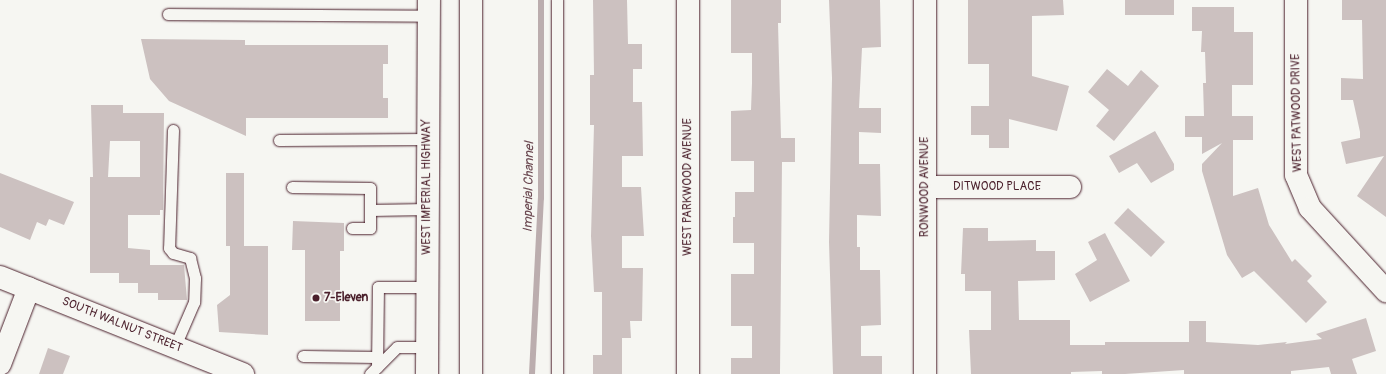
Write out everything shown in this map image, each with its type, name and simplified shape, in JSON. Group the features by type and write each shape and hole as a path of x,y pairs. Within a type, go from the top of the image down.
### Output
{"street":[{"path":"471,0 471,374"},
{"name":"WEST PARKWOOD AVENUE","path":"688,0 688,374"},
{"name":"RONWOOD AVENUE","path":"925,0 925,374"},
{"name":"WEST PATWOOD DRIVE","path":"1296,0 1296,175 1310,208 1386,291"},
{"name":"WEST IMPERIAL HIGHWAY","path":"427,374 427,140 429,8"},
{"name":"DITWOOD PLACE","path":"925,187 1070,187"},
{"name":"SOUTH WALNUT STREET","path":"0,277 243,374"},
{"path":"0,364 28,288"}],"lane":[{"path":"557,0 557,374"},
{"path":"168,14 429,8"},
{"path":"173,130 169,248 173,253 190,258 195,278 194,302 175,346"},
{"path":"279,140 427,140"},
{"path":"292,187 370,188 370,228 352,228"},
{"path":"370,210 427,209"},
{"path":"374,366 378,287 427,287"},
{"path":"303,356 374,366 397,347 427,347"}],"building":[{"path":"593,0 627,0 628,44 642,44 642,69 633,69 633,102 642,102 643,156 622,156 622,187 641,187 644,236 622,236 622,268 643,268 642,321 630,321 631,338 622,338 622,374 593,374 593,355 602,355 602,292 594,292 591,236 594,125 590,125 590,75 594,75"},
{"path":"731,0 781,0 781,23 778,23 781,138 795,138 795,162 782,162 780,374 731,374 731,358 752,358 752,326 731,326 731,274 754,274 754,243 733,243 733,217 735,217 735,192 754,192 754,161 731,161 731,111 751,110 752,53 731,53"},
{"path":"829,0 880,0 881,47 862,48 859,108 881,108 881,133 859,132 859,164 880,164 881,216 857,215 857,247 860,247 860,270 880,270 881,325 861,326 861,356 882,356 882,374 833,374 829,242 832,78"},
{"path":"968,0 1063,0 1064,15 1032,16 1032,76 1069,86 1057,131 1009,119 1009,148 989,148 989,135 971,135 971,106 989,106 989,64 968,64"},
{"path":"1125,0 1174,0 1174,15 1125,15"},
{"path":"1342,0 1386,0 1386,217 1357,196 1384,156 1346,164 1341,142 1360,138 1360,132 1353,100 1341,100 1341,78 1363,79 1362,20 1342,20"},
{"path":"1192,7 1234,7 1234,32 1253,32 1253,85 1232,85 1232,116 1253,116 1253,140 1233,140 1233,196 1258,188 1269,225 1292,262 1295,259 1312,276 1307,281 1327,302 1306,323 1254,271 1242,278 1227,255 1202,171 1202,164 1222,143 1202,154 1202,137 1185,137 1185,116 1204,116 1203,83 1206,83 1205,52 1201,52 1202,31 1192,31"},
{"path":"141,39 245,40 245,45 388,45 388,64 383,64 383,98 388,98 388,118 246,118 246,136 169,101 150,79"},
{"path":"1107,69 1128,86 1141,70 1159,86 1114,141 1096,126 1109,110 1088,92"},
{"path":"91,105 123,105 123,113 164,113 163,210 160,210 160,215 128,215 128,248 150,250 150,265 184,265 187,300 158,300 158,293 138,293 138,283 119,283 119,273 90,273 90,177 93,177","holes":["110,141 140,141 140,177 108,177"]},
{"path":"1155,131 1174,164 1174,170 1151,183 1137,163 1119,173 1109,156"},
{"path":"0,173 74,202 64,225 49,219 46,226 37,222 30,240 0,227"},
{"path":"226,173 244,173 244,246 268,246 268,335 219,332 217,305 230,295 230,246 226,246"},
{"path":"1128,208 1165,242 1151,257 1114,223"},
{"path":"293,221 344,223 344,251 340,251 340,321 305,321 305,250 292,250"},
{"path":"963,228 988,228 988,241 1036,240 1036,251 1055,251 1055,280 1018,281 1019,320 1070,320 1070,345 1105,345 1105,342 1189,342 1189,321 1206,321 1206,342 1258,345 1287,342 1285,344 1322,339 1316,334 1366,318 1376,351 1352,359 1357,374 1331,374 1329,367 1291,371 1291,374 1184,374 1184,370 1125,374 1102,374 1102,371 1071,372 1071,374 971,374 969,330 991,330 991,291 965,291 965,274 961,274"},
{"path":"1105,233 1130,281 1090,302 1075,274 1097,260 1088,242"},
{"path":"48,348 70,356 63,374 39,374"}],"waterway":[{"name":"Imperial Channel","path":"532,374 541,198 541,0"}],"place":[{"name":"7-Eleven","path":"316,298"}]}
